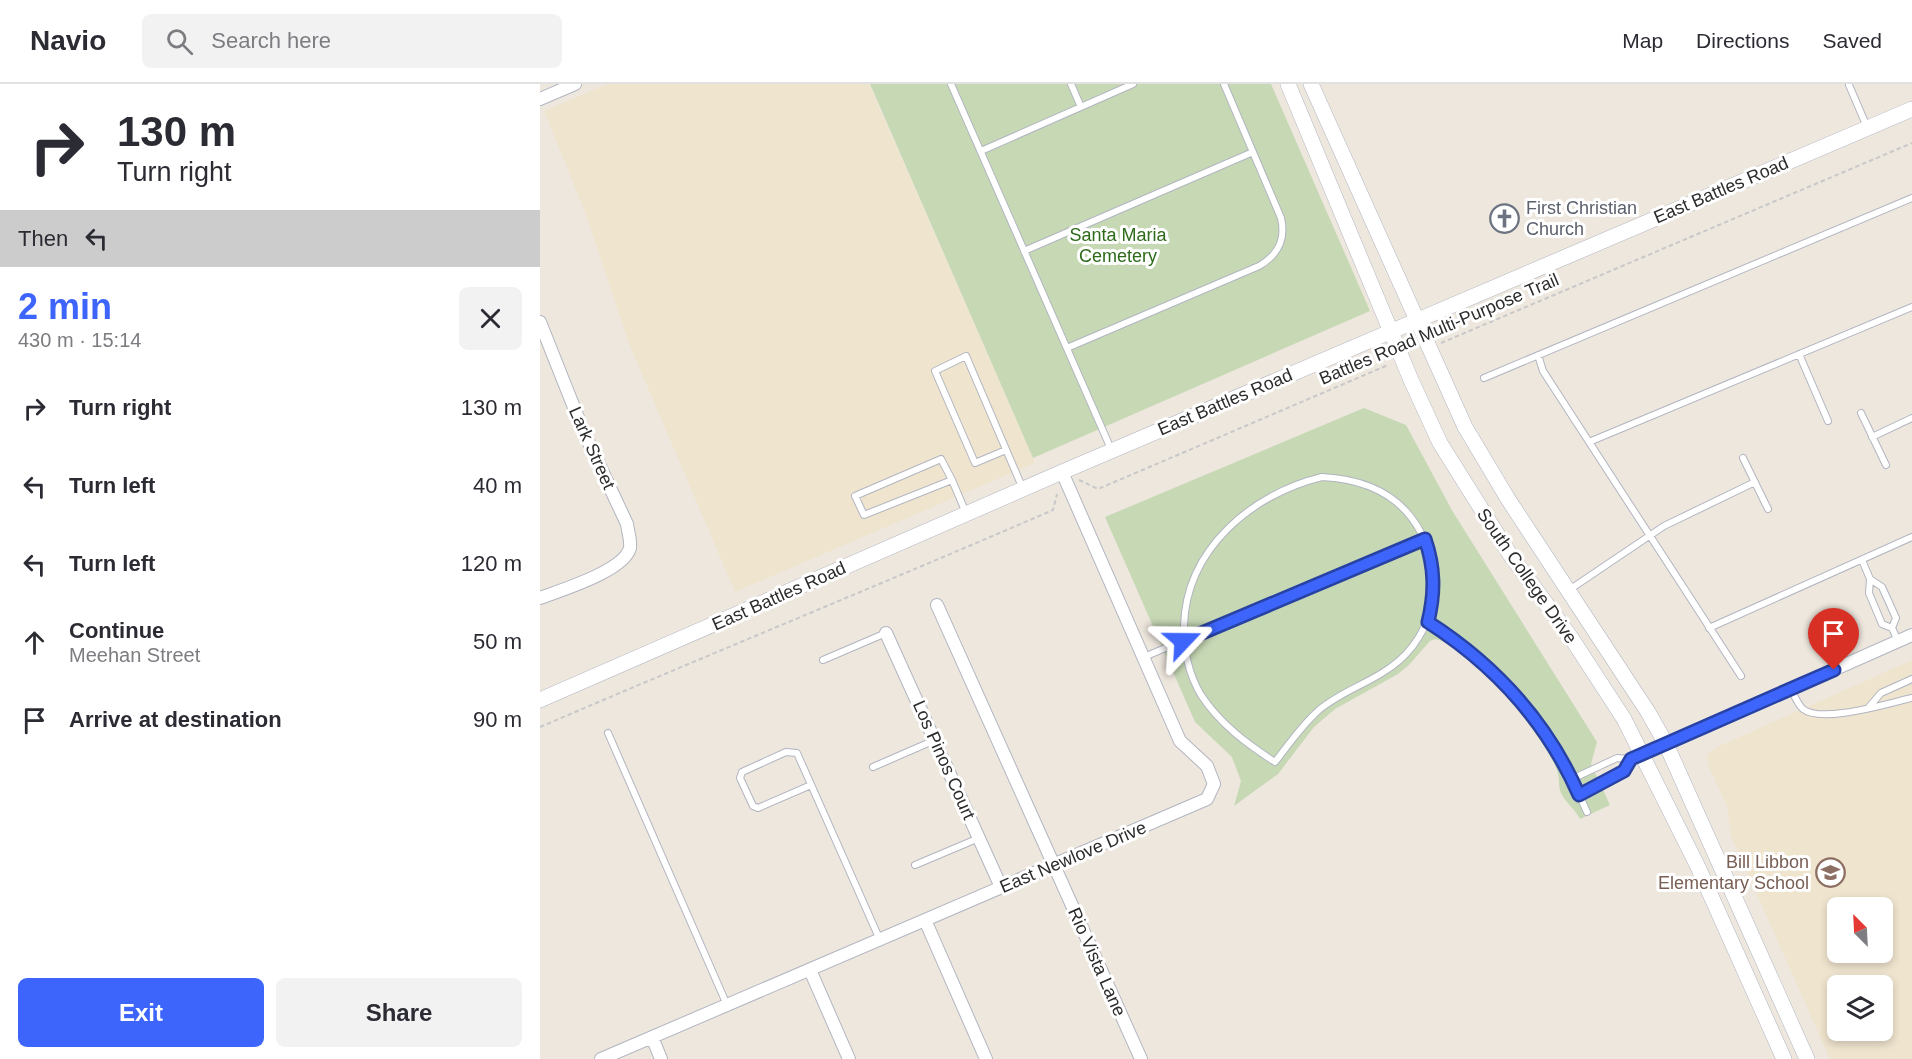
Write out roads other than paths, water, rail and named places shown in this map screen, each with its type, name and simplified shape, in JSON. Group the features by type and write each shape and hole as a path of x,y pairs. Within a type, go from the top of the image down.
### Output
{"street":[{"path":"540,99 575,84"},
{"name":"South College Drive","path":"1288,84 1424,412 1461,480 1509,553 1572,639 1624,719 1636,757 1707,887 1784,1059"},
{"name":"South College Drive","path":"1311,84 1465,427 1485,463 1648,712 1666,744 1807,1059"},
{"name":"East Battles Road","path":"540,700 1062,472 1912,109"},
{"name":"Lark Street","path":"540,322 583,430 627,524 630,549 620,562 610,568 540,598"},
{"name":"East Newlove Drive","path":"601,1059 1207,799 1214,784 1207,766 1180,741 1062,472"},
{"name":"Rio Vista Lane","path":"937,605 1141,1059"},
{"name":"Los Pinos Court","path":"886,633 1001,887"},
{"path":"1666,744 1912,635"},
{"path":"925,920 986,1059"},
{"path":"810,970 849,1059"},
{"path":"652,1037 661,1059"}],"lane":[{"path":"951,84 1112,451"},
{"path":"1071,84 1081,107"},
{"path":"981,152 1133,84"},
{"path":"1067,348 1270,259 1279,247 1283,227 1224,84"},
{"path":"1849,85 1868,128"},
{"path":"1024,251 1253,152"},
{"path":"1484,378 1912,198"},
{"path":"1588,442 1912,307"},
{"path":"1799,354 1828,421"},
{"path":"1538,355 1543,371 1741,676"},
{"path":"1006,450 975,463 935,371 966,357 1023,489"},
{"path":"1861,413 1886,465"},
{"path":"1872,437 1912,418"},
{"path":"1743,458 1768,509"},
{"path":"952,480 864,515 855,496 940,459 952,480 966,514"},
{"path":"1322,477 1346,478 1369,485 1405,509 1425,539 1434,581 1433,601 1428,622 1417,643 1402,659 1319,710 1275,762 1246,744 1216,715 1197,685 1183,641 1184,606 1191,579 1206,554 1227,529 1273,495 1295,484 1322,477"},
{"path":"1569,591 1664,526 1755,482"},
{"path":"1709,628 1912,537"},
{"path":"1144,657 1425,539"},
{"path":"1862,560 1870,579 1869,593 1882,624 1892,628 1898,641"},
{"path":"1870,579 1882,587 1896,618 1892,628"},
{"path":"1428,622 1475,654 1514,691 1572,779 1587,812"},
{"path":"823,660 886,633"},
{"path":"1868,707 1881,693 1912,679"},
{"path":"1791,689 1802,708 1813,714 1842,713 1912,698"},
{"path":"608,734 727,1005"},
{"path":"873,767 935,740"},
{"path":"1572,779 1617,758 1636,757 1666,744"},
{"path":"811,785 758,808 753,806 740,777 742,772 786,752 796,753 811,785 880,940"},
{"path":"1579,795 1624,771 1636,757"},
{"path":"915,865 979,838"}],"place":[{"name":"First Christian Church","path":"1505,218"},
{"name":"Bill Libbon Elementary School","path":"1830,872"}],"park label":[{"name":"Santa Maria Cemetery","path":"1118,245"}]}
